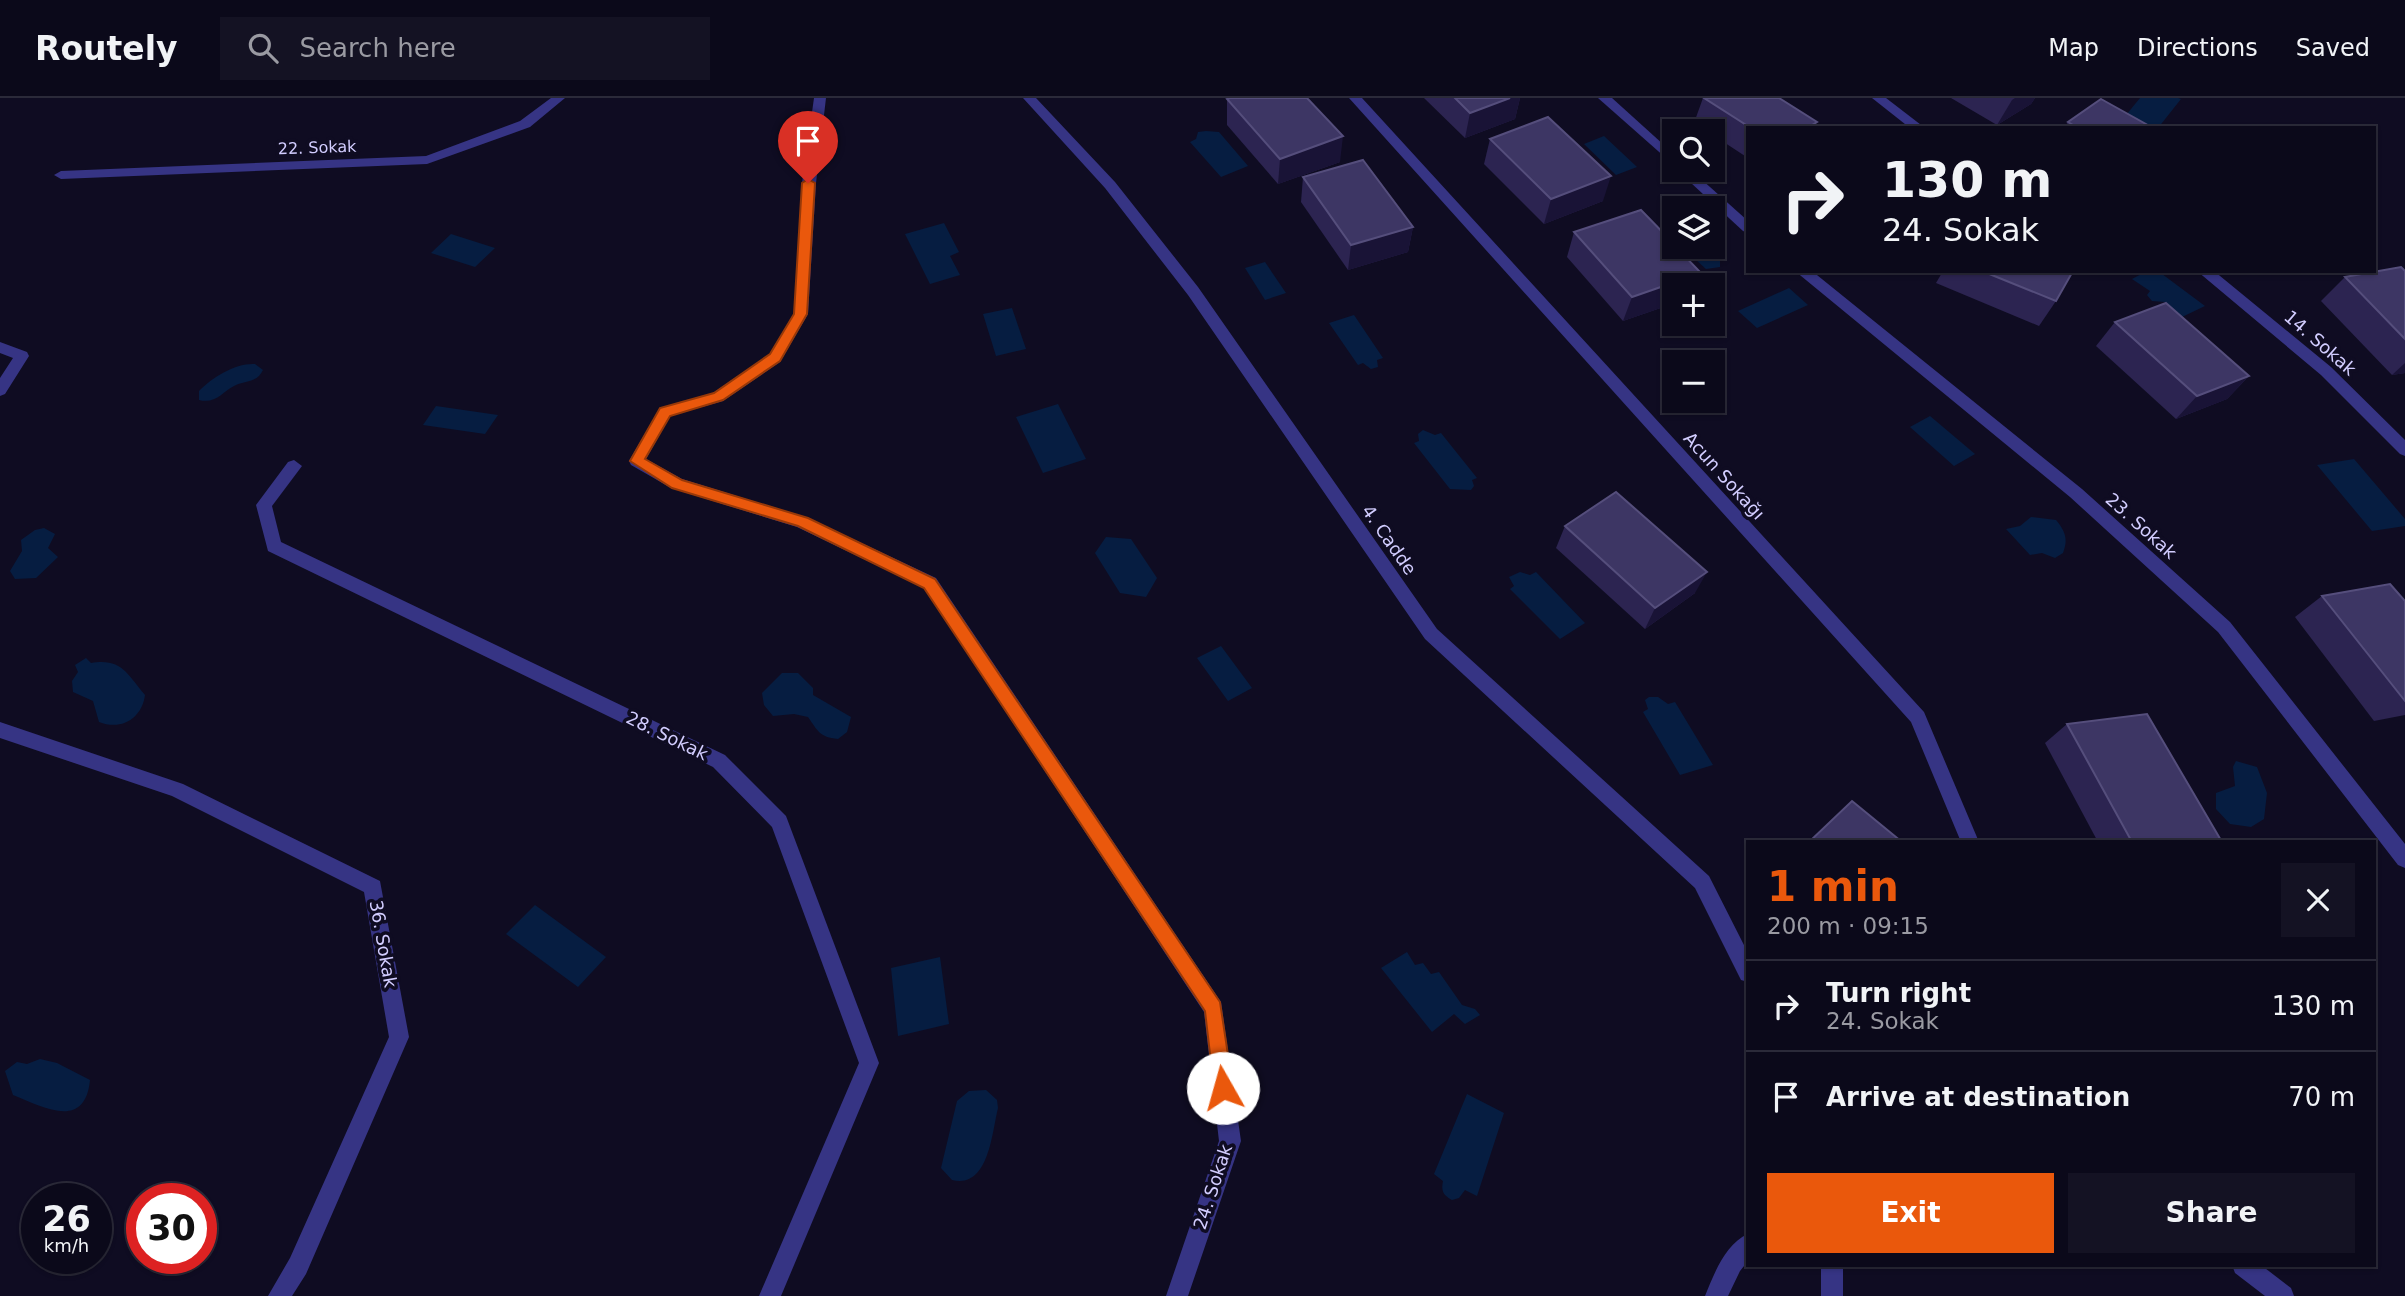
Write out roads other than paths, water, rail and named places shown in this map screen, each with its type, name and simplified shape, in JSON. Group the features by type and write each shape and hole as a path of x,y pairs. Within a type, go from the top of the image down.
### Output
{"street":[{"name":"22. Sokak","path":"61,175 426,160 525,124 559,98"},
{"name":"24. Sokak","path":"820,98 808,183 800,314 775,358 718,397 665,412 637,461 677,484 802,522 930,583 1214,1009 1230,1141 1177,1296"},
{"name":"4. Cadde","path":"1029,98 1110,185 1193,291 1431,634 1702,882 1746,969"},
{"name":"Acun Sokağı","path":"1355,98 1918,717 1969,840"},
{"path":"1604,98 1662,150"},
{"path":"1878,98 1916,126"},
{"path":"1696,182 1746,226"},
{"name":"23. Sokak","path":"1804,273 2076,493 2224,627 2405,859"},
{"name":"14. Sokak","path":"2206,273 2326,370 2405,450"},
{"path":"0,347 22,356 0,390"},
{"name":"28. Sokak","path":"294,466 264,505 274,546 719,761 779,822 869,1063 770,1296"},
{"name":"36. Sokak","path":"0,730 177,790 373,887 399,1037 298,1266 279,1296"},
{"path":"1716,1296 1732,1263 1746,1247"},
{"path":"1832,1267 1832,1296"},
{"path":"2246,1267 2283,1296"}],"water":[{"path":"2140,98 2181,99 2160,126 2136,126 2122,120"},
{"path":"1198,132 1219,132 1248,166 1221,177 1190,142 1196,139"},
{"path":"1604,136 1637,167 1616,175 1584,144"},
{"path":"944,223 959,252 950,256 960,275 930,284 905,234"},
{"path":"451,234 495,248 475,267 431,253"},
{"path":"1695,259 1720,259 1720,267 1706,269"},
{"path":"1265,262 1286,293 1265,300 1245,268"},
{"path":"2143,273 2161,273 2205,306 2182,317 2165,302 2152,301 2147,295 2150,291 2132,279"},
{"path":"1789,288 1808,305 1757,328 1738,311"},
{"path":"1012,308 1026,349 996,356 983,314"},
{"path":"1354,315 1383,358 1377,360 1378,367 1371,369 1363,363 1358,365 1329,323"},
{"path":"255,364 263,370 258,377 234,386 214,399 199,400 199,391 218,376 232,368"},
{"path":"1058,404 1086,459 1043,473 1016,417"},
{"path":"436,406 498,415 485,434 423,425"},
{"path":"1930,416 1975,454 1954,466 1910,427"},
{"path":"1423,430 1435,435 1441,433 1477,478 1472,480 1474,486 1471,490 1450,489 1414,443 1419,441 1418,434"},
{"path":"2354,459 2405,519 2405,526 2372,531 2317,465"},
{"path":"2031,517 2056,520 2065,536 2063,553 2055,558 2042,553 2030,555 2006,529 2020,526"},
{"path":"44,528 55,534 48,548 58,557 36,578 15,579 10,571 22,551 21,540 35,530"},
{"path":"1106,537 1131,539 1157,578 1146,597 1120,593 1095,553"},
{"path":"1520,572 1530,575 1536,572 1585,623 1560,639 1510,589 1514,586 1509,577"},
{"path":"1221,646 1252,688 1228,701 1197,658"},
{"path":"86,658 91,663 117,665 128,674 145,695 135,716 115,725 99,722 93,701 73,692 72,681 78,672 75,665"},
{"path":"782,673 798,673 813,688 813,695 851,717 847,732 838,739 827,737 820,733 808,717 794,714 773,716 764,705 762,693"},
{"path":"1658,697 1668,704 1675,702 1713,765 1680,775 1643,712 1648,709 1645,700"},
{"path":"2236,761 2257,767 2267,793 2264,819 2251,827 2230,824 2216,809 2216,793 2235,786 2233,767"},
{"path":"535,905 606,957 578,987 506,934"},
{"path":"1407,952 1415,965 1423,963 1431,974 1439,972 1462,1005 1475,1009 1480,1015 1465,1024 1454,1014 1432,1032 1381,968"},
{"path":"940,957 949,1024 898,1036 891,968"},
{"path":"40,1059 57,1063 90,1080 80,1106 61,1111 13,1095 5,1071 17,1062 27,1064"},
{"path":"986,1090 997,1100 998,1108 987,1156 974,1176 964,1180 952,1180 941,1168 957,1101 969,1091"},
{"path":"1467,1094 1504,1113 1477,1196 1465,1190 1459,1198 1452,1200 1443,1192 1443,1181 1434,1174"}]}
